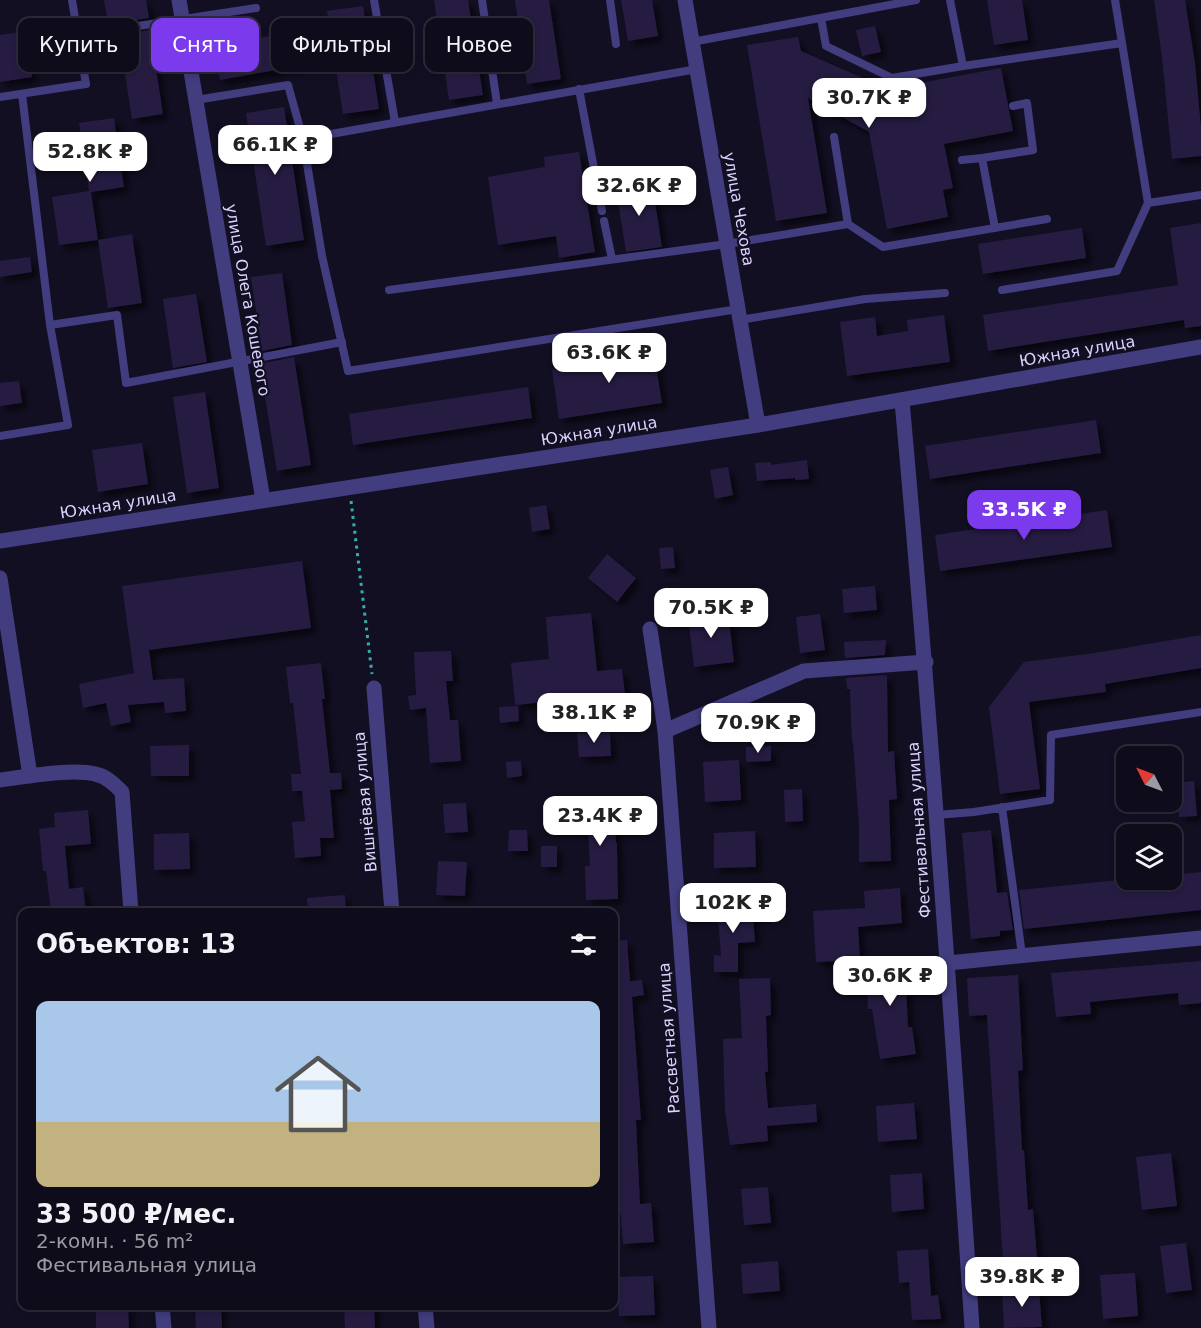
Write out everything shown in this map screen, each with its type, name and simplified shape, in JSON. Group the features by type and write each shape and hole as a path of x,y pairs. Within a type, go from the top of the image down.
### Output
{"street":[{"name":"улица Олега Кошевого","path":"179,0 182,18"},
{"name":"улица Чехова","path":"685,0 758,425"},
{"name":"улица Олега Кошевого","path":"191,72 263,500"},
{"name":"Южная улица","path":"0,541 758,425 1201,347"},
{"name":"Фестивальная улица","path":"902,401 926,662 972,1328"},
{"path":"0,578 30,776"},
{"name":"Рассветная улица","path":"650,628 665,731 709,1328"},
{"path":"665,731 804,671 926,662"},
{"name":"Вишнёвая улица","path":"374,688 392,908"},
{"path":"0,780 64,773 94,774 110,780 122,792 131,908"},
{"path":"948,963 1201,938"},
{"path":"162,1310 164,1328"},
{"path":"425,1310 427,1328"}],"lane":[{"path":"72,0 76,18"},
{"path":"374,0 395,122"},
{"path":"482,0 497,104"},
{"path":"610,0 616,44"},
{"path":"692,42 916,0"},
{"path":"950,0 963,66"},
{"path":"1002,290 1117,271 1148,203 1114,0"},
{"path":"189,18 255,8"},
{"path":"821,18 826,46 892,78 1122,43"},
{"path":"303,139 697,69"},
{"path":"0,97 86,84 85,72"},
{"path":"196,100 288,85 303,139 322,256 348,371 739,315 865,299 945,293"},
{"path":"579,90 602,211"},
{"path":"0,436 68,425 50,326 22,94"},
{"path":"962,160 1033,150 1027,103 1013,106"},
{"path":"834,137 848,224"},
{"path":"982,158 994,228"},
{"path":"1148,203 1201,195"},
{"path":"389,290 727,244 848,224 883,247 1047,219"},
{"path":"604,221 612,260"},
{"path":"50,326 117,315 126,383 342,342"},
{"path":"935,815 1050,800 1051,735 1201,712"},
{"path":"1002,807 1022,955"}],"path":[{"path":"349,488 374,688"}],"building":[{"path":"104,0 146,0 149,18 107,18"},
{"path":"434,0 468,0 471,18 437,18"},
{"path":"515,0 549,0 561,79 527,84 525,72 533,72 533,18 518,18"},
{"path":"621,0 652,0 658,36 628,41"},
{"path":"987,0 1022,0 1028,40 994,45"},
{"path":"1154,0 1185,0 1195,63 1201,128 1201,156 1172,159"},
{"path":"363,6 365,18 328,18 327,11"},
{"path":"875,26 881,52 862,56 856,30"},
{"path":"150,30 151,72 156,72 163,114 132,119 125,72 139,72 139,32"},
{"path":"18,32 18,72 31,72 32,77 0,82 0,35"},
{"path":"271,36 271,71 220,80 219,72 259,72 259,38"},
{"path":"798,37 801,51 888,89 1001,68 1013,131 944,144 953,188 943,190 948,217 887,229 869,132 808,98 827,213 776,221 747,45"},
{"path":"336,72 373,72 379,109 343,114"},
{"path":"445,72 479,72 483,95 449,100"},
{"path":"284,107 304,240 266,246 246,113"},
{"path":"114,118 124,187 91,192 98,240 59,245 52,197 89,191 79,123"},
{"path":"579,152 595,252 559,258 556,236 498,245 488,177 545,167 544,157"},
{"path":"652,183 662,247 626,252 616,188"},
{"path":"1201,223 1201,326 1185,328 1184,320 988,351 983,315 1178,285 1170,228"},
{"path":"1082,228 1086,258 983,274 978,244"},
{"path":"132,234 142,303 108,308 98,240"},
{"path":"30,257 32,272 0,277 0,261"},
{"path":"282,273 292,345 262,351 251,277"},
{"path":"196,294 207,362 173,368 163,299"},
{"path":"944,315 950,362 847,376 840,322 875,317 877,336 908,331 907,320"},
{"path":"652,342 662,403 559,419 552,370 584,365 585,371 615,367 613,348"},
{"path":"294,357 311,465 277,471 260,366 264,363"},
{"path":"19,381 22,403 0,406 0,383"},
{"path":"528,387 532,418 353,445 349,414"},
{"path":"205,392 219,488 187,493 173,397"},
{"path":"1096,420 1101,453 930,479 925,446"},
{"path":"142,443 148,484 98,492 92,450"},
{"path":"807,460 809,479 757,481 755,463 771,462 771,465"},
{"path":"728,467 733,495 715,499 710,470"},
{"path":"546,505 550,529 532,532 529,508"},
{"path":"1107,510 1112,547 940,571 935,535"},
{"path":"673,547 675,568 661,569 659,548"},
{"path":"607,554 636,578 617,602 588,578"},
{"path":"302,561 311,628 149,650 153,680 184,678 186,711 165,713 164,702 128,705 131,722 111,726 106,703 83,708 79,684 134,673 122,586"},
{"path":"875,586 877,610 844,613 842,589"},
{"path":"728,611 734,662 694,667 688,616"},
{"path":"591,613 597,671 622,669 625,694 515,705 511,663 549,659 546,617"},
{"path":"820,614 825,650 800,653 796,617"},
{"path":"1201,635 1201,668 1105,684 1106,692 1029,702 1040,789 1000,794 989,707 1024,662 1095,653"},
{"path":"886,640 885,655 845,658 844,642"},
{"path":"451,651 453,681 446,681 450,720 458,720 461,761 430,763 426,708 410,710 408,696 416,695 414,652"},
{"path":"321,663 325,699 322,699 330,773 341,773 342,789 330,790 334,838 320,838 321,856 295,858 292,822 305,821 302,791 292,791 291,774 301,774 293,703 290,703 286,667"},
{"path":"887,675 888,752 894,751 897,799 889,800 891,861 859,862 859,825 850,689 847,689 846,678"},
{"path":"518,706 519,721 500,723 499,707"},
{"path":"610,732 611,756 579,757 577,733"},
{"path":"189,745 189,776 151,776 150,746"},
{"path":"771,746 771,761 746,762 746,747"},
{"path":"739,760 741,800 705,802 703,762"},
{"path":"521,761 522,776 507,778 506,762"},
{"path":"1194,781 1197,816 1179,817 1179,812 1182,812 1182,782"},
{"path":"802,789 803,821 785,822 784,790"},
{"path":"614,797 618,899 586,900 585,866 590,866 588,831 578,831 577,798"},
{"path":"466,803 468,832 445,833 443,804"},
{"path":"88,810 91,844 65,846 69,889 83,887 86,908 51,908 46,871 43,871 39,829 55,827 54,813"},
{"path":"509,830 527,830 528,851 508,851"},
{"path":"991,830 997,893 1007,892 1013,930 1000,931 1000,936 971,939 962,833"},
{"path":"755,831 756,867 714,868 714,833"},
{"path":"189,833 190,869 154,870 154,834"},
{"path":"541,846 557,846 557,867 541,867"},
{"path":"438,861 467,862 465,896 436,895"},
{"path":"1201,872 1201,910 1024,929 1019,890 1116,880 1116,890 1182,890 1182,874"},
{"path":"900,888 902,923 858,927 860,960 816,962 813,911 865,908 864,891"},
{"path":"345,895 346,908 308,908 307,898"},
{"path":"752,902 755,942 738,943 738,972 714,972 714,955 721,956 717,904"},
{"path":"627,940 630,981 642,980 644,995 632,997 641,1120 636,1120 640,1204 651,1203 654,1242 623,1244 618,1196 618,941"},
{"path":"905,959 908,1027 912,1027 916,1054 880,1059 872,1009 868,1009 866,961"},
{"path":"1201,961 1201,1003 1179,1005 1178,993 1090,1002 1091,1014 1056,1017 1051,973"},
{"path":"1018,975 1023,1070 1018,1071 1022,1150 1024,1150 1028,1210 1033,1209 1037,1257 1003,1260 987,1015 969,1016 967,978"},
{"path":"770,978 771,1015 766,1016 768,1072 765,1072 768,1108 816,1104 817,1122 767,1126 768,1141 730,1145 725,1111 723,1039 742,1038 739,979"},
{"path":"914,1103 917,1139 878,1142 876,1106"},
{"path":"1171,1153 1177,1206 1142,1210 1136,1157"},
{"path":"922,1173 924,1209 892,1212 890,1175"},
{"path":"768,1187 771,1223 744,1225 741,1189"},
{"path":"1186,1243 1192,1290 1166,1293 1160,1246"},
{"path":"928,1249 931,1296 938,1295 941,1319 912,1320 909,1282 899,1283 897,1251"},
{"path":"778,1261 780,1291 743,1294 741,1264"},
{"path":"1135,1273 1138,1316 1103,1319 1100,1275"},
{"path":"653,1276 655,1315 619,1316 618,1277"},
{"path":"1039,1288 1042,1327 1004,1328 1002,1290"},
{"path":"96,1310 128,1310 129,1328 96,1328"},
{"path":"195,1310 221,1310 222,1328 196,1328"},
{"path":"344,1310 374,1310 375,1328 345,1328"}]}
